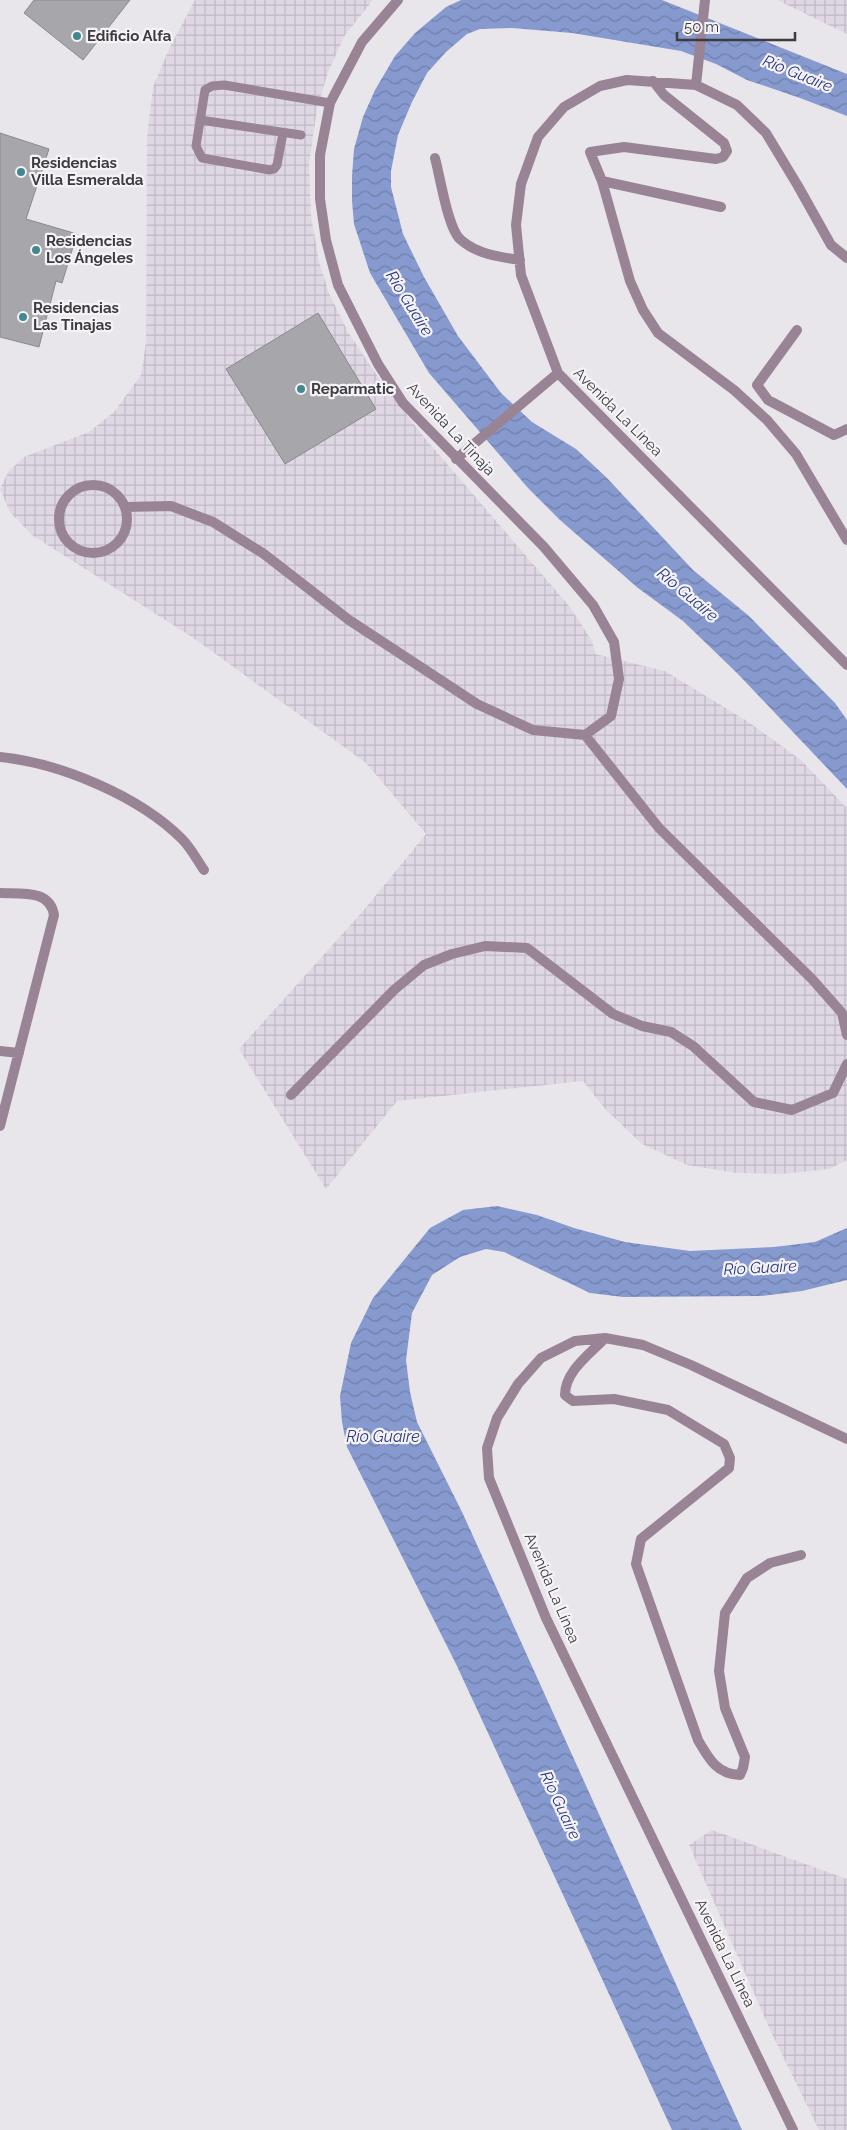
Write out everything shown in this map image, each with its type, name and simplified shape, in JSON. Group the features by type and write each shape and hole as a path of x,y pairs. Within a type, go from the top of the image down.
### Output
{"street":[{"name":"Avenida La Tinaja","path":"398,0 362,42 330,102 320,155 320,200 326,240 338,284 378,364 403,403 456,459 544,546 593,605 614,642 619,679 611,716 585,735"},
{"path":"696,85 705,0"},
{"name":"Avenida La Línea","path":"847,258 831,244 766,133 737,105 696,85 627,80 600,86 564,107 538,137 520,184 516,226 524,283 558,373 847,665"},
{"path":"654,81 664,95 724,143 727,151 723,157 716,160 624,147 590,152 602,181 630,280 643,310 658,333 734,390 767,420 796,454 847,540"},
{"path":"435,158 453,229 460,240 487,254 520,260"},
{"path":"602,181 721,207"},
{"path":"797,330 757,385 768,400 834,435 847,429"},
{"path":"456,459 476,440 544,387 558,373"},
{"path":"92,483 113,490 126,507 127,529 114,547 94,554 72,548 59,530 58,509 71,491 92,483"},
{"path":"126,507 171,506 213,522 264,554 350,620 477,704 533,730 585,735 659,828 818,985 842,1012 847,1035"},
{"path":"0,757 40,764 74,775 131,801 153,814 183,841 204,870"},
{"path":"0,893 32,895 44,898 52,905 54,915 0,1126"},
{"path":"291,1095 394,990 424,966 452,954 485,946 527,948 612,1014 642,1026 671,1032 693,1046 754,1102 792,1110 833,1092 847,1064"},
{"path":"0,1051 19,1053"},
{"path":"605,1338 578,1365 565,1384 565,1395 574,1401 614,1400 668,1410 724,1444 730,1458 729,1468 641,1539 636,1564 698,1740 712,1764 729,1774 740,1775 744,1757 725,1708 720,1671 725,1613 747,1578 770,1563 801,1555"},
{"name":"Avenida La Línea","path":"793,2130 546,1618 489,1478 487,1448 497,1418 518,1384 542,1358 575,1341 605,1338 643,1345 691,1365 847,1439"}],"lane":[{"path":"283,133 277,165 274,169 270,170 202,158 196,146 205,90 212,86 224,84 330,102"},
{"path":"200,120 301,135"}],"shaded area":[{"path":"195,0 373,0 345,35 328,72 317,109 309,164 311,215 319,262 329,293 348,332 380,380 423,436 570,607 592,641 595,654 665,671 747,721 801,760 847,808 847,1160 829,1169 782,1174 736,1173 687,1165 642,1144 606,1110 583,1081 397,1101 326,1189 239,1049 363,911 426,834 366,763 192,637 32,535 10,512 0,489 8,472 24,457 89,432 114,412 141,375 146,343 147,137 153,87 169,49"},
{"path":"777,0 847,0 847,34"},
{"path":"712,1830 847,1879 847,2130 819,2130 771,2032 689,1845"}],"water":[{"name":"Río Guaire","path":"461,0 662,0 847,74 847,116 747,80 716,64 681,51 572,33 512,28 480,29 467,34 446,52 427,73 398,135 391,171 391,187 403,234 424,277 458,336 501,393 532,422 576,449 607,478 693,570 749,616 835,703 847,720 847,789 737,673 683,621 638,588 560,520 528,488 429,373 370,273 354,224 352,201 354,149 363,117 375,90 395,56 415,33 446,7"},
{"name":"Río Guaire","path":"497,1206 537,1215 574,1228 625,1242 690,1251 774,1247 815,1242 847,1228 847,1280 802,1291 761,1296 623,1297 590,1293 504,1252 486,1249 460,1257 432,1275 412,1313 406,1360 410,1392 417,1422 463,1514 742,2130 672,2130 456,1664 347,1447 342,1422 340,1396 351,1343 373,1298 430,1228 463,1210"}],"building":[{"name":"Edificio Alfa","path":"34,0 130,0 83,60 24,13"},
{"path":"0,133 49,149 26,219 77,234 62,283 56,281 39,347 0,337"},
{"name":"Reparmatic","path":"318,313 376,409 285,464 226,369"}],"place":[{"name":"Edificio Alfa","path":"77,36"},
{"name":"Residencias Villa Esmeralda","path":"21,172"},
{"name":"Residencias Los Ángeles","path":"36,250"},
{"name":"Residencias Las Tinajas","path":"23,317"},
{"name":"Reparmatic","path":"301,389"}]}
